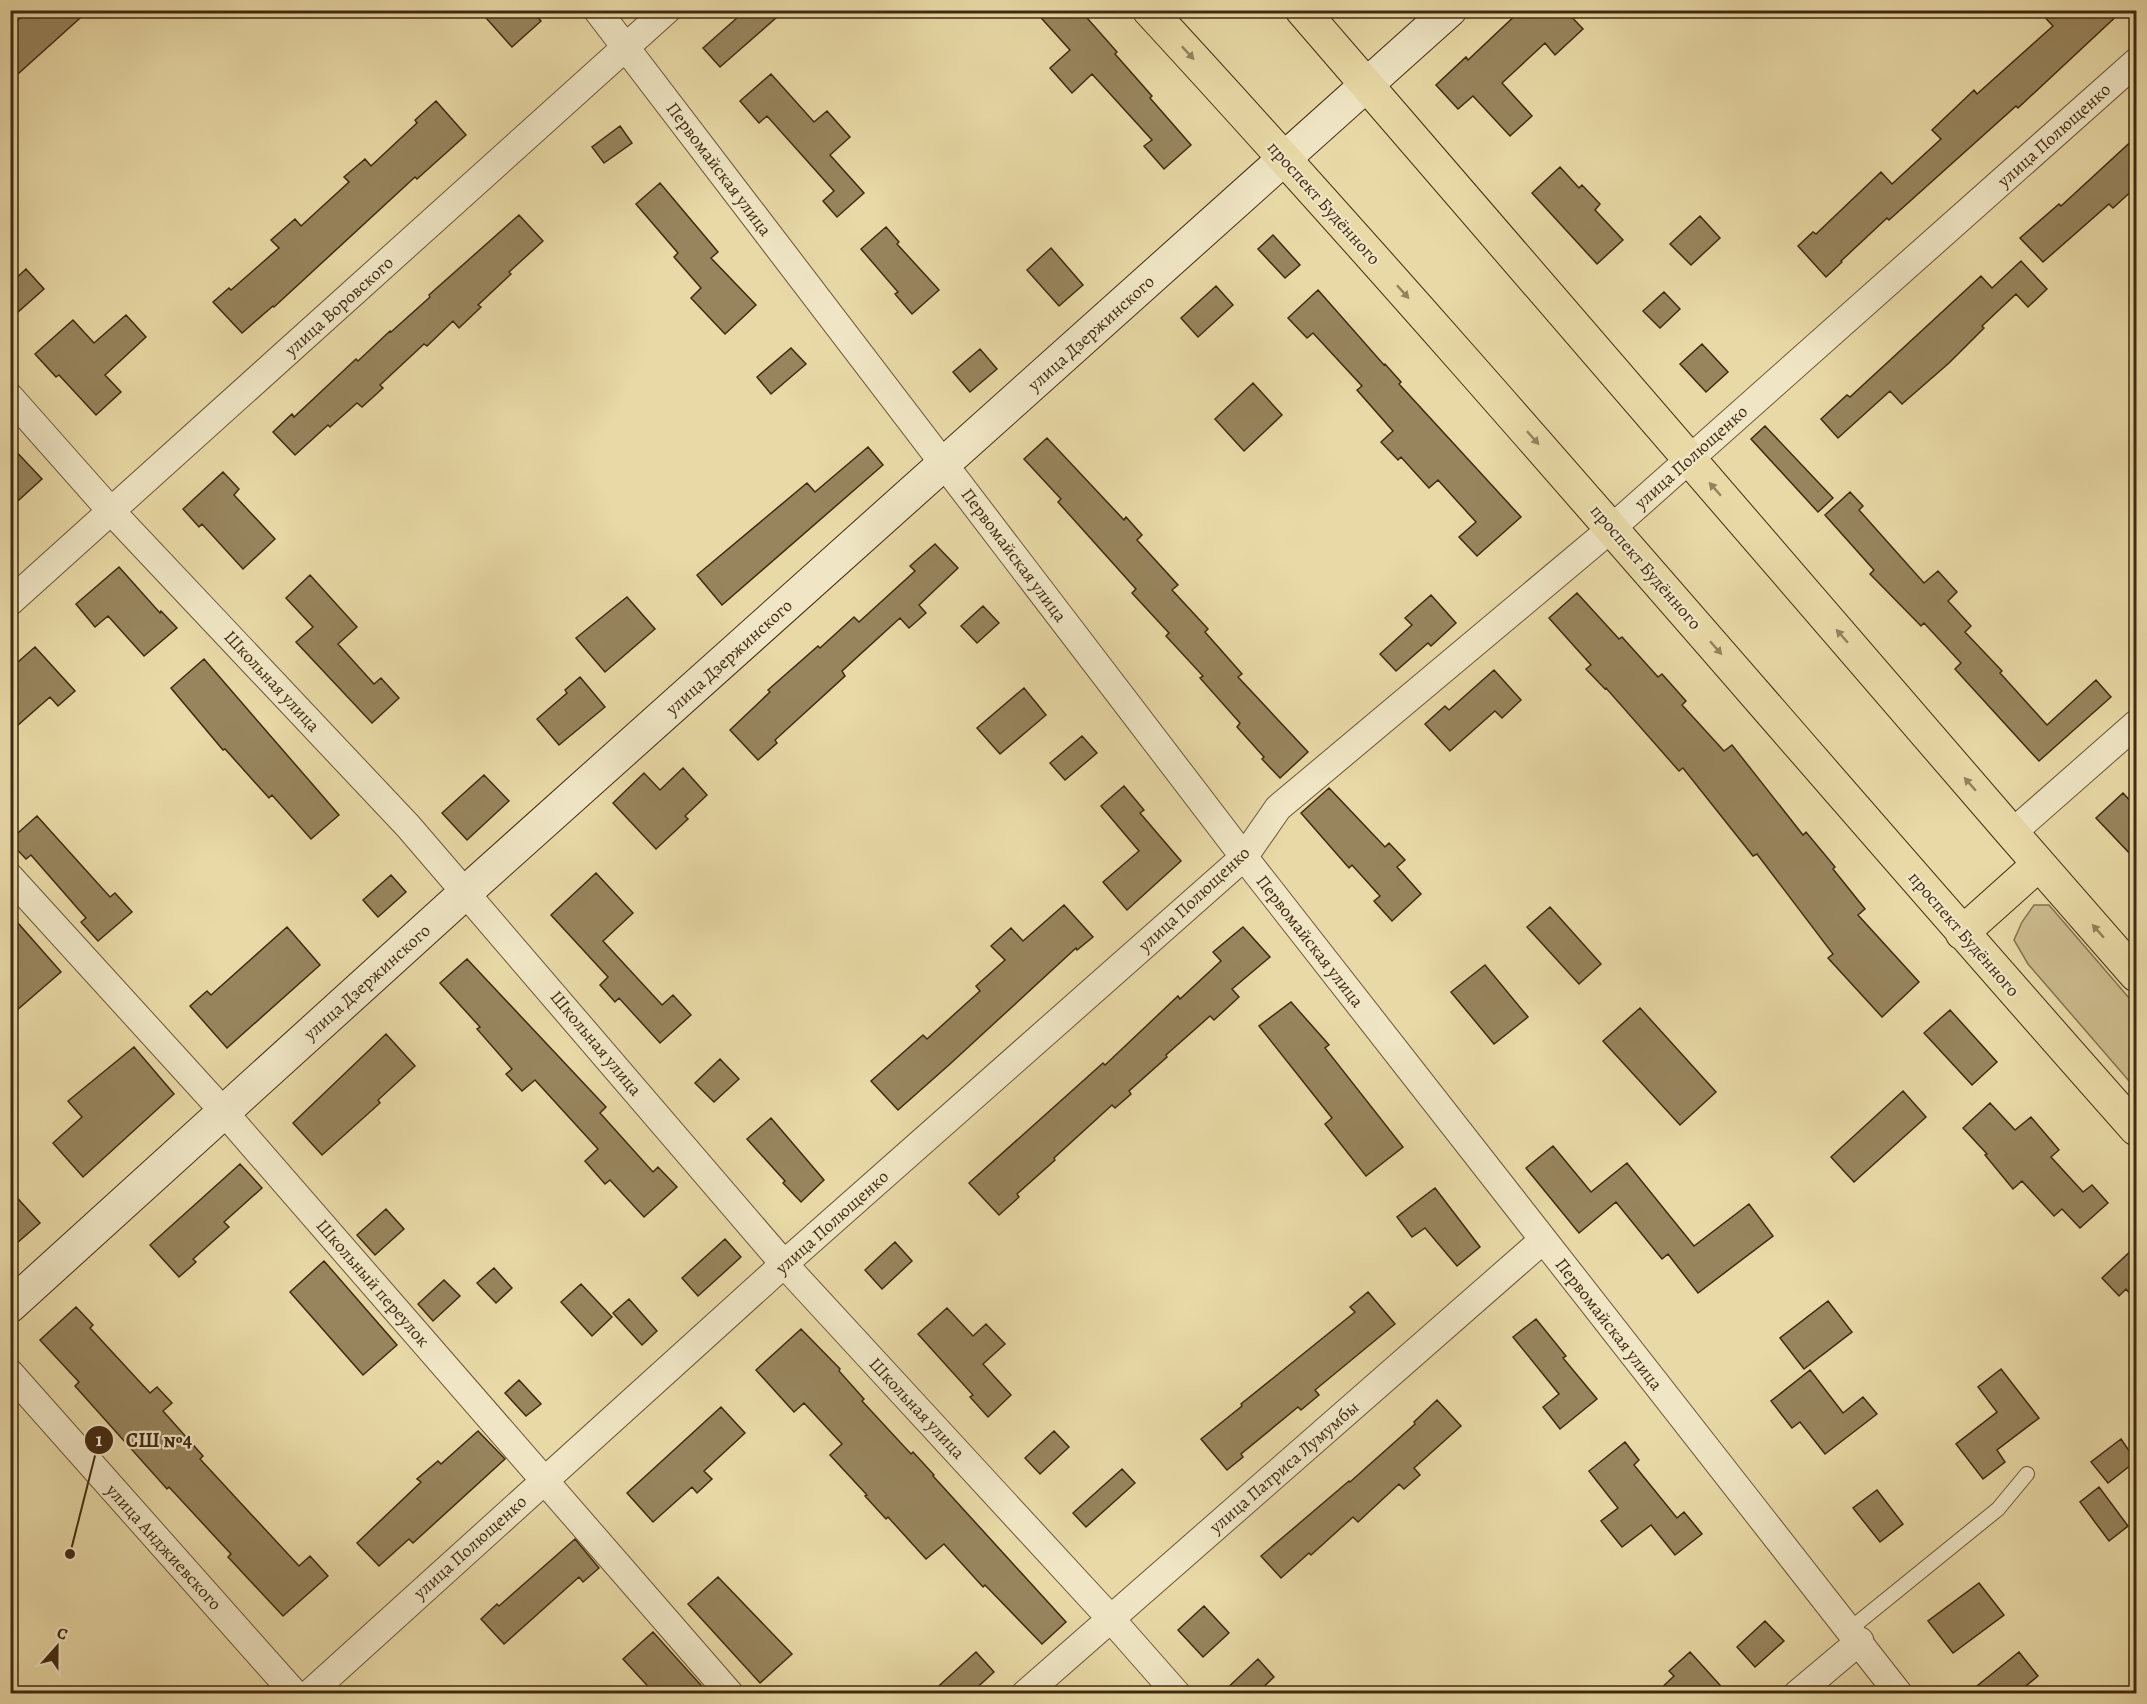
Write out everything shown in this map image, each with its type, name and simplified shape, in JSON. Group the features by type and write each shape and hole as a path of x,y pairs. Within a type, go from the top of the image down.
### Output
{"main road":[{"name":"проспект Будённого","path":"1149,10 1286,159 1612,528 1962,933 2136,1129"},
{"path":"1302,10 2136,975"},
{"path":"1962,933 2039,864"}],"street":[{"name":"Первомайская улица","path":"597,10 1244,857 1899,1694"},
{"name":"улица Воровского","path":"10,602 667,10"},
{"name":"улица Дзержинского","path":"10,1306 466,892 1450,10"},
{"name":"улица Полющенко","path":"309,1694 784,1264 1244,857 1278,808 1612,528 2136,62"},
{"name":"Школьная улица","path":"10,397 111,511 400,818 784,1264 1111,1619 1177,1694"},
{"path":"2012,833 2136,724"},
{"name":"Школьный переулок","path":"10,877 224,1112 730,1694"},
{"name":"улица Патриса Лумумбы","path":"1025,1694 1543,1240"},
{"name":"улица Анджиевского","path":"10,1373 295,1694"},
{"path":"1797,1694 1855,1635"}],"lane":[{"path":"1855,1635 1998,1509 2027,1474"}],"shaded area":[{"path":"2034,905 2049,905 2136,1006 2136,1089 2028,964 2014,940 2022,922"}],"building":[{"path":"29,10 89,10 10,81 10,27"},
{"path":"479,10 531,10 541,21 512,47"},
{"path":"746,10 785,10 720,67 703,48"},
{"path":"1034,10 1080,10 1117,52 1115,54 1152,96 1150,98 1191,145 1164,169 1144,146 1152,140 1092,74 1072,93 1050,68 1070,50"},
{"path":"1521,10 1565,10 1583,29 1555,55 1545,43 1502,83 1532,116 1510,136 1473,96 1458,109 1436,85 1466,57 1468,60"},
{"path":"2038,10 2123,10 2018,108 2016,106 1889,220 1887,218 1826,277 1798,246 1813,232 1816,234 1881,172 1892,184 1941,139 1932,130 1974,90 1977,94 2053,26"},
{"path":"771,74 814,122 827,111 850,137 830,155 864,193 837,217 823,201 834,191 767,116 759,123 740,101"},
{"path":"436,101 466,135 417,179 415,177 274,307 242,333 213,302 229,288 231,290 279,248 271,240 295,219 301,226 349,182 344,177 365,159 371,166 417,123 415,120"},
{"path":"620,126 632,143 604,163 592,147"},
{"path":"2136,137 2136,187 2113,208 2109,204 2043,262 2020,238 2059,204 2061,206"},
{"path":"1560,167 1579,188 1582,185 1600,204 1595,210 1623,240 1597,264 1532,193"},
{"path":"660,183 718,252 711,258 756,305 725,334 691,298 701,288 674,257 678,253 636,204"},
{"path":"519,215 543,241 509,272 511,274 478,305 481,307 459,328 453,321 427,346 424,344 380,385 383,388 362,407 357,403 295,455 273,432 292,414 294,417 356,359 358,361 391,332"},
{"path":"1700,216 1720,238 1691,265 1670,244"},
{"path":"886,227 899,242 897,244 939,290 912,314 895,294 898,292 861,249"},
{"path":"1273,235 1300,265 1285,278 1258,249"},
{"path":"1051,248 1083,285 1059,306 1027,270"},
{"path":"2021,261 2047,289 2028,307 2016,294 1982,326 1984,328 1949,363 1902,404 1890,391 1838,438 1821,419 1847,395 1850,397 1981,276 1992,288"},
{"path":"26,269 44,289 10,319 10,284"},
{"path":"1216,286 1233,305 1198,337 1181,318"},
{"path":"1318,290 1401,382 1399,384 1521,517 1477,556 1459,537 1476,522 1438,480 1429,488 1401,457 1398,460 1381,442 1393,431 1357,390 1362,386 1313,333 1307,338 1288,318"},
{"path":"1664,292 1680,309 1660,328 1643,311"},
{"path":"126,315 146,337 105,375 121,392 96,415 59,375 56,377 35,354 73,320 94,343"},
{"path":"1702,344 1728,372 1706,392 1680,364"},
{"path":"791,348 806,364 771,394 757,377"},
{"path":"980,349 997,369 970,392 953,372"},
{"path":"1253,383 1282,415 1244,451 1215,419"},
{"path":"1765,426 1833,498 1818,512 1751,439"},
{"path":"1047,438 1124,520 1126,517 1142,535 1137,540 1178,585 1172,590 1208,629 1205,632 1242,674 1238,677 1308,752 1280,778 1237,727 1240,723 1200,678 1203,676 1166,636 1169,633 1132,593 1136,589 1058,502 1061,499 1024,459"},
{"path":"10,445 42,479 10,508"},
{"path":"868,447 883,465 722,605 697,575 807,483 815,492"},
{"path":"223,472 239,489 234,495 275,539 243,569 202,524 199,527 183,509"},
{"path":"1850,492 1863,506 1859,510 1924,583 1938,571 1957,592 1948,601 1971,626 1965,632 2002,671 2000,673 2047,725 2096,680 2111,697 2039,761 1955,669 1961,663 1924,623 1921,626 1870,574 1874,570 1825,515"},
{"path":"935,544 958,568 919,605 926,613 909,628 900,618 842,671 845,676 775,740 777,743 758,760 730,730 770,692 768,690 818,646 820,648 854,617 859,622 915,571 910,566"},
{"path":"119,567 160,613 161,611 177,628 144,656 108,616 95,627 76,604"},
{"path":"310,575 357,627 338,644 374,684 381,678 399,698 372,723 296,642 313,627 286,598"},
{"path":"1577,593 1619,639 1622,637 1658,677 1662,674 1686,701 1682,705 1724,751 1732,745 1803,835 1806,832 1835,867 1833,869 1865,909 1858,915 1919,982 1882,1017 1828,958 1833,954 1757,854 1753,856 1683,768 1679,771 1606,688 1586,669 1591,665 1549,618"},
{"path":"1431,595 1456,623 1431,646 1428,643 1396,671 1380,654 1412,625 1405,618"},
{"path":"627,597 655,629 605,672 576,638"},
{"path":"983,606 999,623 977,643 961,626"},
{"path":"35,647 75,691 58,706 50,697 10,732 10,669"},
{"path":"204,659 339,815 311,839 272,795 269,798 225,749 223,750 171,688"},
{"path":"1494,670 1521,700 1502,718 1495,711 1450,751 1425,724 1445,706 1449,710"},
{"path":"580,677 605,707 559,745 537,719 567,693 565,690"},
{"path":"1024,688 1046,715 1000,754 977,728"},
{"path":"1082,736 1097,753 1065,780 1050,763"},
{"path":"683,768 707,795 685,816 688,819 656,849 613,803 644,773 660,790"},
{"path":"484,775 509,801 467,840 442,813"},
{"path":"1124,786 1144,810 1140,813 1181,861 1127,910 1103,882 1139,851 1101,806"},
{"path":"1329,788 1385,847 1389,843 1405,860 1397,867 1421,894 1392,921 1374,901 1380,896 1352,865 1349,868 1301,813"},
{"path":"2123,793 2136,807 2136,860 2096,818"},
{"path":"37,816 110,897 115,893 132,912 98,941 81,922 86,918 31,855 26,859 10,842"},
{"path":"596,873 633,913 603,941 662,1005 673,995 691,1015 660,1043 619,998 615,1002 600,985 608,977 551,915"},
{"path":"391,875 406,892 378,917 363,900"},
{"path":"1064,905 1093,937 1077,950 1076,948 898,1110 871,1081 923,1035 927,1039 980,991 976,986 1005,960 991,946 1011,928 1023,941"},
{"path":"1550,907 1601,964 1579,984 1527,927"},
{"path":"10,914 61,972 10,1016"},
{"path":"287,927 320,965 227,1048 190,1006 207,991 211,995"},
{"path":"1243,927 1270,957 1232,989 1239,997 1214,1020 1210,1016 1166,1055 1167,1057 1129,1091 1131,1094 1115,1108 1112,1105 1054,1158 1055,1160 1017,1194 1019,1197 999,1215 969,1183 1103,1063 1105,1065 1178,996 1180,999 1221,961 1213,952"},
{"path":"467,959 606,1107 600,1113 653,1172 658,1167 677,1187 644,1217 610,1180 605,1184 585,1161 598,1149 535,1080 522,1091 506,1074 512,1069 477,1029 480,1027 440,983"},
{"path":"1485,965 1528,1017 1494,1044 1451,992"},
{"path":"1291,1002 1329,1045 1325,1048 1403,1147 1366,1176 1325,1124 1332,1118 1259,1026"},
{"path":"1640,1008 1716,1092 1680,1125 1603,1041"},
{"path":"1950,1010 1997,1062 1972,1085 1924,1033"},
{"path":"386,1034 415,1066 378,1100 380,1103 322,1155 293,1123"},
{"path":"134,1047 174,1094 83,1177 53,1143 82,1117 68,1101"},
{"path":"720,1059 739,1079 714,1102 695,1083"},
{"path":"1903,1091 1926,1117 1854,1182 1831,1157"},
{"path":"1990,1103 2015,1130 2031,1117 2059,1150 2051,1157 2083,1192 2092,1185 2108,1203 2080,1228 2062,1209 2054,1216 2022,1181 2013,1189 1985,1155 1987,1154 1963,1128"},
{"path":"771,1118 824,1180 801,1202 747,1139"},
{"path":"1553,1146 1591,1192 1627,1163 1694,1246 1749,1204 1773,1236 1698,1293 1668,1254 1662,1259 1616,1202 1579,1233 1526,1168"},
{"path":"240,1164 262,1188 224,1222 229,1227 193,1259 196,1262 179,1277 150,1245"},
{"path":"1435,1188 1480,1247 1457,1266 1425,1228 1412,1237 1397,1217"},
{"path":"10,1190 40,1223 10,1249"},
{"path":"386,1209 404,1229 375,1255 357,1235"},
{"path":"725,1239 741,1257 698,1296 682,1278"},
{"path":"895,1242 912,1261 882,1289 865,1270"},
{"path":"2136,1246 2136,1301 2126,1289 2119,1296 2102,1278"},
{"path":"324,1261 397,1345 363,1375 290,1292"},
{"path":"494,1268 512,1288 496,1303 477,1283"},
{"path":"444,1280 460,1296 433,1321 418,1304"},
{"path":"581,1284 612,1317 592,1336 561,1302"},
{"path":"1368,1292 1395,1324 1315,1390 1319,1395 1301,1410 1298,1407 1241,1454 1243,1457 1227,1470 1201,1439 1355,1312 1350,1307"},
{"path":"629,1299 657,1331 642,1345 613,1313"},
{"path":"1828,1301 1852,1332 1804,1369 1780,1338"},
{"path":"76,1307 93,1325 90,1328 150,1393 157,1387 172,1403 163,1411 203,1456 200,1459 299,1566 310,1556 328,1576 283,1616 228,1557 231,1554 169,1487 167,1489 75,1386 79,1382 40,1340"},
{"path":"947,1308 973,1336 986,1324 1005,1344 983,1364 1011,1395 988,1417 970,1397 973,1395 918,1334"},
{"path":"1536,1319 1566,1356 1563,1358 1597,1399 1560,1429 1543,1407 1559,1394 1513,1337"},
{"path":"801,1329 840,1369 839,1371 864,1399 862,1401 911,1454 913,1452 1066,1622 1042,1644 985,1585 983,1587 944,1544 926,1559 888,1517 886,1519 830,1455 842,1444 804,1403 794,1412 756,1370"},
{"path":"2001,1369 2039,1418 1997,1450 2005,1462 1983,1479 1956,1444 1997,1412 1978,1387"},
{"path":"1810,1370 1843,1413 1863,1397 1877,1414 1825,1454 1800,1422 1792,1428 1771,1401"},
{"path":"519,1380 541,1404 526,1416 505,1393"},
{"path":"1437,1400 1461,1426 1414,1468 1420,1475 1404,1489 1399,1484 1358,1522 1353,1517 1311,1555 1309,1553 1281,1578 1261,1556 1350,1482 1415,1424 1414,1422"},
{"path":"721,1407 745,1433 704,1471 712,1479 697,1493 692,1487 653,1522 627,1493"},
{"path":"478,1431 505,1459 413,1543 409,1539 379,1566 357,1543 421,1482 417,1479 438,1461 441,1464"},
{"path":"1054,1431 1069,1447 1040,1474 1025,1458"},
{"path":"2121,1439 2136,1461 2108,1483 2091,1462"},
{"path":"1625,1442 1639,1460 1634,1465 1677,1518 1684,1512 1702,1534 1675,1555 1651,1525 1622,1547 1601,1521 1618,1508 1589,1471"},
{"path":"1122,1469 1135,1483 1086,1527 1073,1513"},
{"path":"2099,1487 2128,1526 2109,1541 2080,1502"},
{"path":"1877,1490 1903,1524 1880,1542 1853,1508"},
{"path":"575,1539 599,1568 583,1582 579,1577 504,1644 481,1619"},
{"path":"718,1577 792,1654 760,1683 688,1604"},
{"path":"1979,1583 2004,1615 1953,1653 1928,1621"},
{"path":"1204,1606 1229,1633 1203,1657 1178,1630"},
{"path":"1765,1621 1784,1641 1755,1667 1737,1647"},
{"path":"653,1632 709,1694 655,1694 623,1659"},
{"path":"976,1652 994,1672 970,1694 930,1694"},
{"path":"1690,1652 1728,1694 1655,1694 1674,1676 1669,1671"},
{"path":"2019,1652 2038,1676 2016,1694 1967,1694"},
{"path":"1258,1659 1274,1677 1256,1694 1221,1694"}],"place":[{"name":"СШ №4","path":"70,1554"}]}
